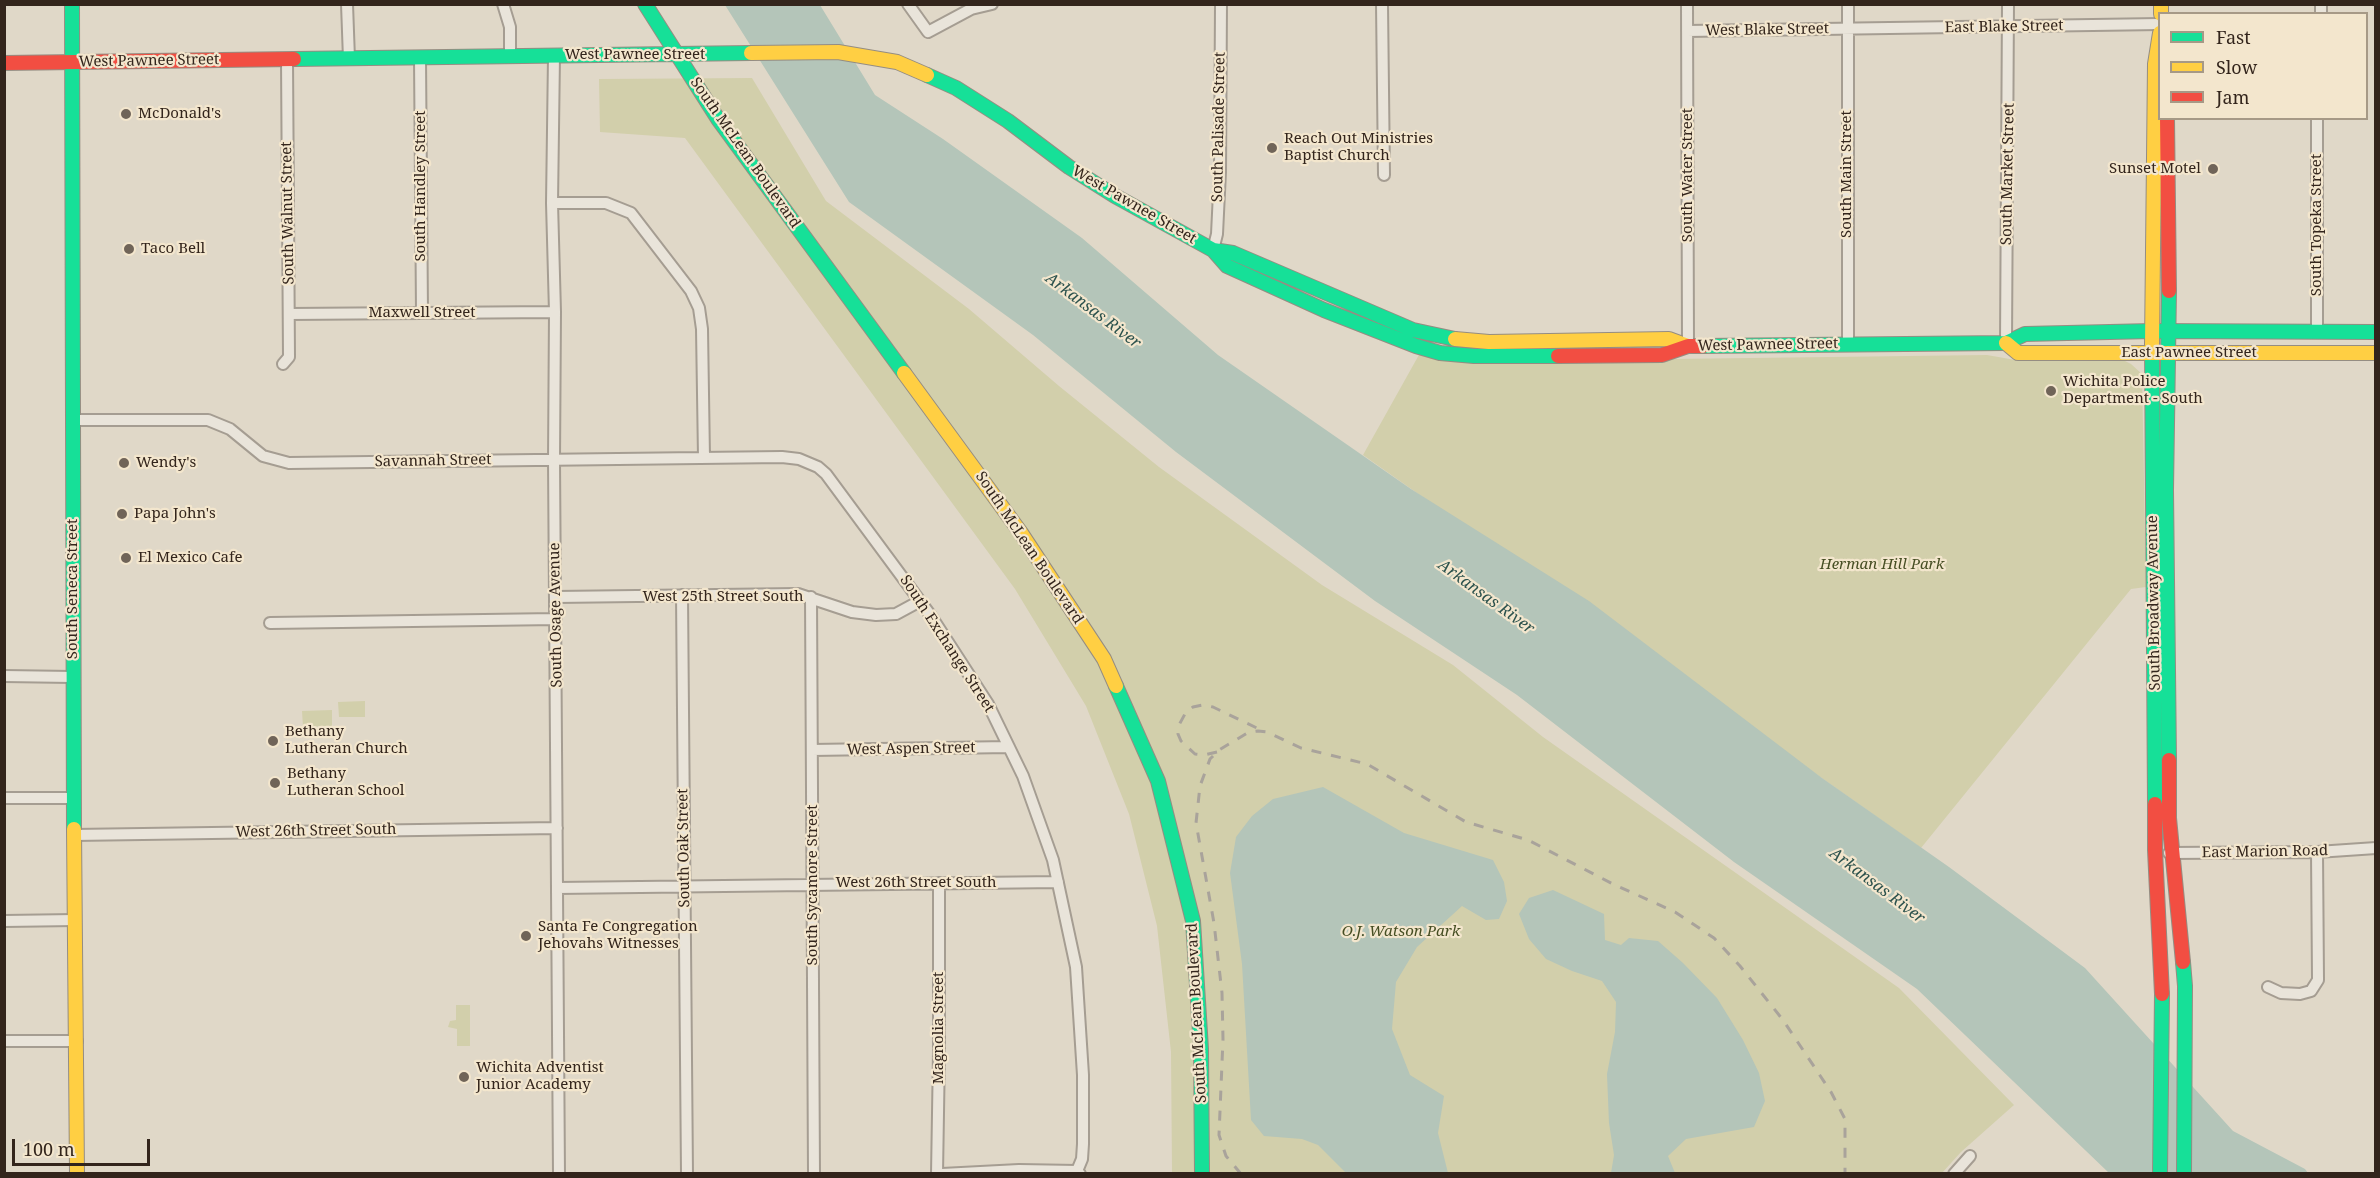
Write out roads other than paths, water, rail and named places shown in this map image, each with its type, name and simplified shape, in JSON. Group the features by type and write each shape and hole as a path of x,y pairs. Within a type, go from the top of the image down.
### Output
{"main road":[{"name":"South Seneca Street","path":"72,4 72,677 77,1173"},
{"name":"South McLean Boulevard","path":"645,4 718,118 1021,533 1104,659 1158,781 1193,921 1201,1049 1202,1173"},
{"name":"South Broadway Avenue","path":"2158,45 2155,64 2152,547 2156,701 2155,850 2162,982 2160,1173"},
{"name":"West Pawnee Street","path":"4,63 838,52 897,62 956,88 1008,121 1069,167 1115,196 1213,250 1227,266 1324,310 1440,353 1549,357 1662,355 1688,346 1848,344"},
{"name":"South Broadway Avenue","path":"2166,120 2169,332 2166,490 2170,701 2169,818 2185,986 2184,1173"},
{"name":"East Pawnee Street","path":"1848,344 2006,344 2025,334 2152,331 2376,332"},
{"name":"East Pawnee Street","path":"2006,344 2018,353 2376,353"}],"street":[{"path":"347,4 349,59"},
{"path":"503,4 510,27 510,57"},
{"path":"908,4 928,32 971,9 992,4"},
{"name":"South Palisade Street","path":"1213,250 1217,234 1220,172 1221,4"},
{"path":"1382,4 1384,175"},
{"name":"South Water Street","path":"1687,4 1688,346"},
{"name":"South Main Street","path":"1848,4 1848,344"},
{"name":"South Market Street","path":"2006,344 2008,4"},
{"name":"East Blake Street","path":"1848,28 2158,24"},
{"name":"West Blake Street","path":"1687,31 1848,28"},
{"name":"South Osage Avenue","path":"554,56 552,203 555,312 559,1173"},
{"name":"South Handley Street","path":"420,58 422,313"},
{"name":"South Walnut Street","path":"283,364 289,357 287,59"},
{"name":"South Topeka Street","path":"2317,120 2317,332"},
{"path":"552,203 606,203 631,213 691,291 699,308 702,329 704,458"},
{"name":"Maxwell Street","path":"289,314 555,312"},
{"name":"Savannah Street","path":"73,420 208,420 230,429 263,456 289,463 791,457 806,461"},
{"name":"South Exchange Street","path":"806,461 826,474 920,601 988,704 1031,797 1053,860 1076,967 1083,1087 1083,1144 1079,1172"},
{"name":"West 25th Street South","path":"556,597 787,594 811,597 852,612 876,615 896,614 920,601"},
{"name":"South Oak Street","path":"682,596 687,1173"},
{"name":"South Sycamore Street","path":"811,597 814,1173"},
{"path":"270,623 556,619"},
{"path":"4,676 72,677"},
{"name":"West Aspen Street","path":"812,750 1009,747"},
{"path":"4,798 74,798"},
{"name":"West 26th Street South","path":"74,835 557,828"},
{"name":"East Marion Road","path":"2155,850 2172,853 2317,852 2376,848"},
{"path":"2268,987 2281,993 2300,994 2311,991 2318,980 2317,852"},
{"name":"West 26th Street South","path":"557,888 1058,882"},
{"name":"Magnolia Street","path":"939,883 939,1173"},
{"path":"4,921 75,920"},
{"path":"4,1041 77,1041"},
{"path":"1954,1173 1970,1156"},
{"path":"939,1173 1019,1170 1079,1172"}],"water":[{"name":"Arkansas River","path":"725,5 820,5 875,95 943,139 1082,238 1218,355 1411,489 1589,601 1822,778 1949,867 2085,968 2233,1131 2305,1169 2308,1173 2109,1173 1917,989 1734,862 1517,695 1375,601 1176,452 1033,335 849,202"},
{"path":"1323,787 1404,833 1493,860 1504,882 1507,901 1499,919 1486,920 1462,906 1417,947 1396,982 1392,1029 1410,1075 1444,1096 1438,1133 1448,1173 1346,1173 1318,1145 1302,1139 1264,1136 1251,1120 1242,964 1230,873 1236,837 1252,816 1273,799"},
{"path":"1553,890 1604,914 1605,940 1621,945 1629,938 1658,941 1717,998 1743,1040 1759,1073 1765,1101 1754,1127 1686,1139 1668,1156 1675,1173 1611,1173 1614,1155 1609,1123 1607,1074 1615,1032 1616,1002 1602,981 1546,959 1529,939 1519,914 1529,898"}],"railway":[{"path":"1217,752 1204,755 1195,754 1181,741 1178,734 1179,725 1186,712 1193,707 1203,705 1213,707 1261,730"},
{"path":"1241,1174 1226,1156 1219,1135 1223,1039 1222,993 1214,923 1196,823 1200,786 1210,759 1219,750 1249,732 1258,731 1267,732 1301,748 1367,764 1466,822 1528,840 1613,884 1675,912 1714,938 1740,966 1783,1020 1831,1092 1845,1119 1845,1174"}],"place":[{"name":"McDonald's","path":"126,114"},
{"name":"Reach Out Ministries Baptist Church","path":"1272,148"},
{"name":"Sunset Motel","path":"2213,169"},
{"name":"Taco Bell","path":"129,249"},
{"name":"Wichita Police Department - South","path":"2051,391"},
{"name":"Wendy's","path":"124,463"},
{"name":"Papa John's","path":"122,514"},
{"name":"El Mexico Cafe","path":"126,558"},
{"name":"Bethany Lutheran Church","path":"273,741"},
{"name":"Bethany Lutheran School","path":"275,783"},
{"name":"Santa Fe Congregation Jehovahs Witnesses","path":"526,936"},
{"name":"Wichita Adventist Junior Academy","path":"464,1077"}],"park label":[{"name":"Herman Hill Park","path":"1882,565"},
{"name":"O.J. Watson Park","path":"1401,932"}]}
